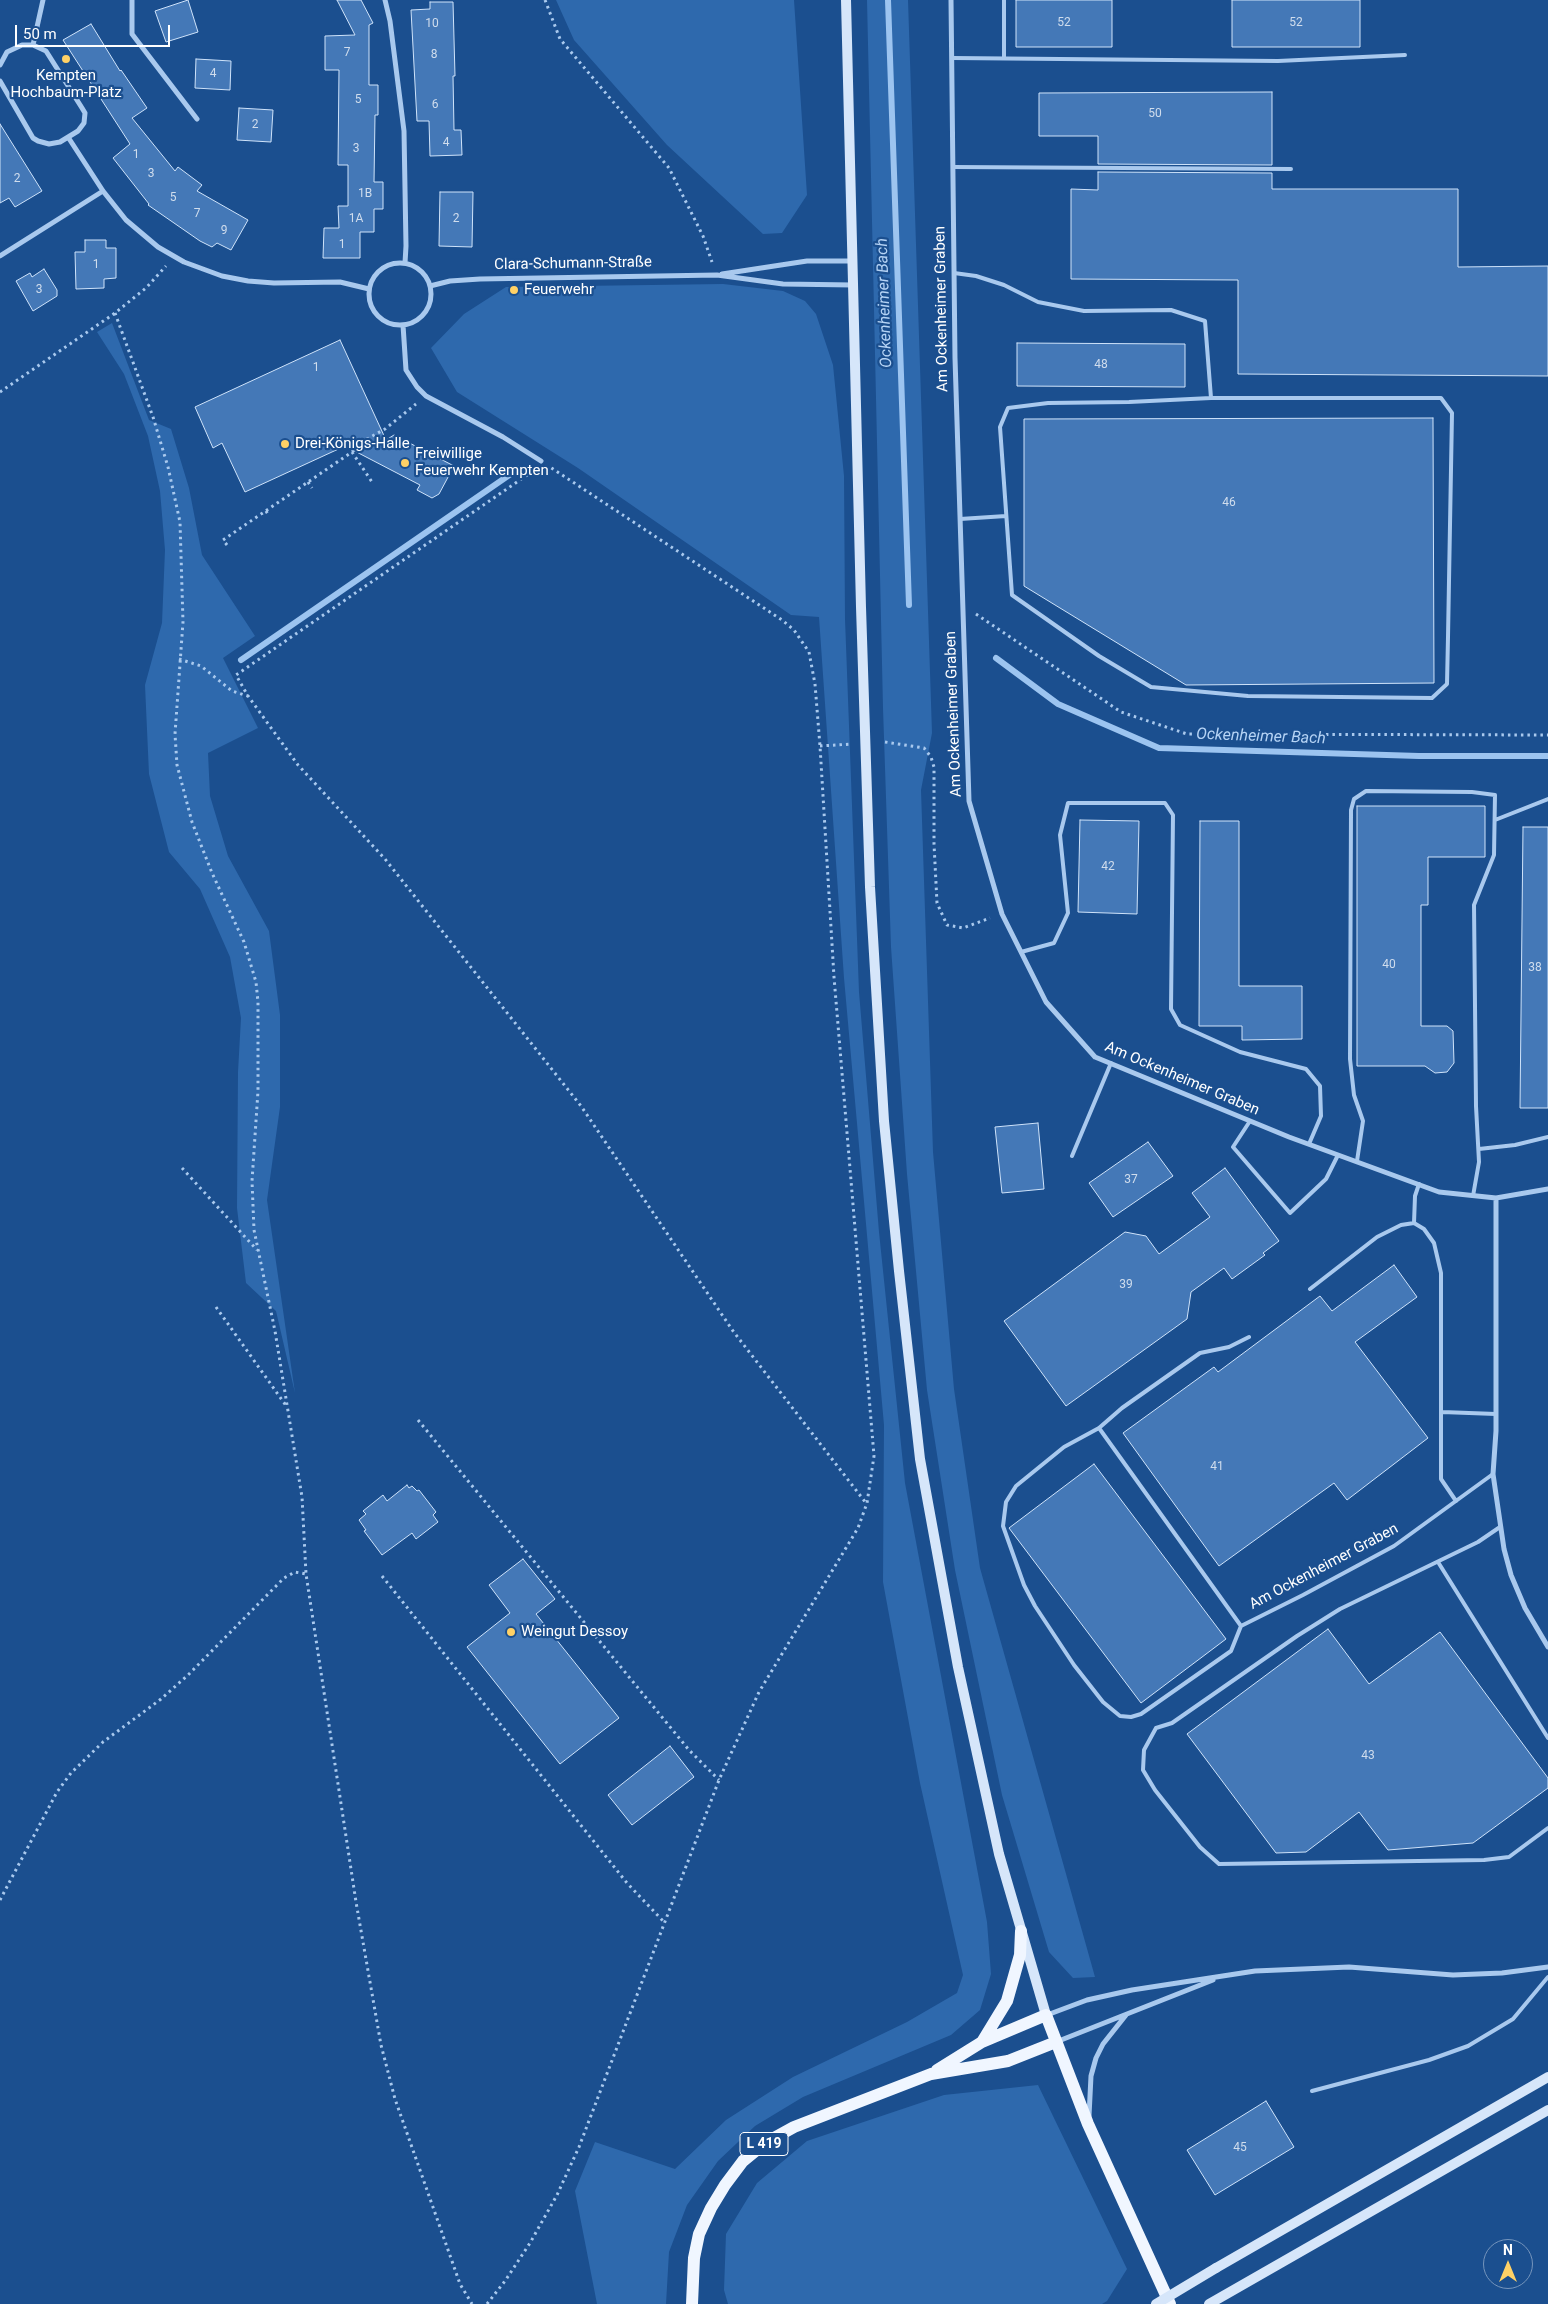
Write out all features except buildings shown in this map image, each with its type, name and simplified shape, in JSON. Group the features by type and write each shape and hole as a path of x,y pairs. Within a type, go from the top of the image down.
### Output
{"main road":[{"name":"L 419","path":"846,0 852,284 870,887 884,1121 898,1271 920,1459 942,1582 978,1760 1000,1854 1021,1931 1046,2015 1088,2124 1170,2304"},
{"name":"L 419","path":"982,2042 1007,2001 1020,1955 1021,1931"},
{"name":"L 419","path":"692,2303 694,2258 699,2234 720,2192 743,2161 765,2144 794,2127 931,2074 982,2042 1046,2015"},
{"name":"L 419","path":"931,2074 1008,2061 1056,2042"},
{"path":"1156,2304 1548,2077"},
{"path":"1209,2304 1548,2110"}],"street":[{"path":"32,45 43,0"},
{"path":"132,0 132,34 197,119"},
{"path":"385,0 390,22 404,131 405,263"},
{"name":"Am Ockenheimer Graben","path":"951,0 954,274 969,801 1002,914 1046,1002 1095,1057 1338,1155 1439,1192 1496,1198 1548,1189"},
{"path":"0,65 4,56 12,49 22,45 32,45 46,51 84,113 81,127 68,137 49,144 33,138 0,81"},
{"path":"68,137 103,191 126,220 139,233 172,255 200,269 248,281 274,283 340,282 369,289"},
{"path":"0,256 103,191"},
{"name":"Clara-Schumann-Straße","path":"430,286 450,281 480,279 717,274 774,264 807,261 852,261"},
{"path":"396,263 405,263 420,271 430,286 431,295 426,312 412,323 403,325 385,322 377,316 372,308 369,289 375,274 381,269 396,263"},
{"name":"Clara-Schumann-Straße","path":"717,274 783,284 852,284"},
{"path":"403,325 406,370 417,387 426,396 503,437 542,462"},
{"path":"1496,1198 1496,1414 1493,1474 1504,1550 1525,1608 1548,1647"},
{"path":"1046,2015 1088,2000 1123,1992 1255,1971 1311,1967 1349,1967 1453,1974 1502,1973 1548,1967"},
{"path":"1056,2042 1221,1977"},
{"path":"1088,2124 1091,2076 1096,2058 1103,2044 1127,2015"}],"lane":[{"path":"1004,0 1004,58"},
{"path":"952,58 1278,61 1405,55"},
{"path":"953,167 1291,169"},
{"path":"954,274 976,276 1004,284 1038,302 1084,311 1172,310 1205,321 1211,398"},
{"path":"1211,398 1441,398 1452,413 1447,684 1432,698 1248,696 1151,687 1099,656 1012,595 1000,427 1008,408 1048,403 1211,398"},
{"path":"960,519 1006,516"},
{"path":"1357,1161 1363,1121 1354,1095 1350,1059 1351,810 1354,799 1366,791 1472,792 1495,796 1494,855 1474,905 1476,1106 1479,1162 1473,1196"},
{"path":"1495,820 1548,799"},
{"path":"1021,952 1054,943 1068,913 1060,835 1068,804 1165,804 1173,815 1171,1009 1180,1025 1231,1048 1306,1069 1320,1086 1321,1116 1310,1144"},
{"path":"1072,1156 1111,1063"},
{"path":"1250,1121 1233,1147 1290,1213 1326,1179 1338,1155"},
{"path":"1478,1149 1515,1146 1548,1137"},
{"path":"1414,1223 1415,1196 1419,1184"},
{"path":"1310,1289 1377,1236 1401,1225 1414,1223 1424,1229 1434,1243 1442,1273 1441,1479 1456,1501"},
{"path":"1241,1626 1231,1650 1158,1704 1141,1714 1131,1717 1120,1716 1112,1712 1074,1665 1034,1606 1006,1541 1003,1512 1006,1502 1016,1486 1064,1447 1099,1428 1122,1408 1200,1353 1229,1347 1249,1337"},
{"path":"1442,1412 1496,1414"},
{"name":"Am Ockenheimer Graben","path":"1099,1428 1241,1626 1303,1596 1394,1546 1493,1474"},
{"path":"1500,1527 1478,1542 1340,1609 1296,1636 1172,1722 1156,1728 1144,1750 1143,1770 1155,1790 1200,1847 1219,1864 1484,1860 1509,1857 1548,1828"},
{"path":"1438,1562 1548,1738"},
{"path":"1312,2091 1429,2060 1468,2046 1513,2018 1548,1978"}],"path":[{"path":"545,0 560,39 669,168 703,236 717,274"},
{"path":"0,392 115,313 146,288 172,255"},
{"path":"115,313 153,418 168,467 180,522 183,622 175,734 177,765 192,822 212,873 244,942 256,982 258,1002 258,1091 252,1181 254,1230 275,1331 302,1497 306,1574 356,1902 381,2045 395,2099 450,2256 460,2284 472,2304"},
{"path":"227,545 223,540 352,452 367,439 385,429 426,396"},
{"path":"352,452 372,482"},
{"path":"487,2304 530,2243 560,2187 610,2068 719,1780 759,1692 858,1528 867,1503 874,1456 834,986 820,746 812,661 794,630 542,462 236,675 248,696 298,765 385,859 581,1106 733,1331 867,1503"},
{"path":"308,482 312,488"},
{"path":"266,511 270,516"},
{"path":"180,659 201,666 232,691 248,696"},
{"path":"885,742 924,748 931,757 934,767 934,844 937,903 947,925 963,928 1002,914"},
{"path":"820,746 852,744"},
{"path":"182,1168 257,1251"},
{"path":"216,1307 288,1408"},
{"path":"418,1420 683,1742 719,1780"},
{"path":"0,1900 57,1792 71,1773 103,1742 161,1699 188,1675 284,1578 295,1572 306,1574"},
{"path":"382,1576 627,1883 664,1922"}],"shaded area":[{"path":"556,0 794,0 807,195 782,233 763,234 667,145 574,40"},
{"path":"867,0 908,0 932,733 921,790 933,1152 954,1389 980,1568 1095,1977 1073,1978 1049,1952 1002,1795 955,1570 927,1390 907,1174 891,947 883,708"},
{"path":"723,284 783,291 805,301 816,314 833,365 844,476 845,619 859,992 879,1232 905,1483 987,1922 991,1974 980,2010 951,2035 803,2097 755,2126 718,2161 687,2205 669,2252 666,2304 597,2304 575,2191 595,2142 675,2169 726,2120 793,2077 907,2022 957,1993 963,1975 920,1783 883,1582 884,1425 844,978 819,617 791,615 578,468 457,392 431,348 464,314 506,287"},
{"path":"112,323 149,420 171,429 189,488 202,555 255,636 223,658 258,728 208,753 210,796 228,856 269,931 280,1015 280,1107 267,1200 295,1393 276,1311 246,1283 237,1208 238,1072 241,1018 230,957 200,889 169,852 149,774 145,685 162,623 165,550 160,491 148,436 124,374 97,332"},
{"path":"1038,2085 1127,2269 1107,2301 1102,2304 728,2304 724,2290 726,2234 757,2183 807,2141 944,2095"}],"waterway":[{"name":"Ockenheimer Bach","path":"888,0 909,605"},
{"path":"241,660 518,469"},
{"name":"Ockenheimer Bach","path":"996,658 1058,704 1159,748 1419,756 1548,756"}],"place":[{"name":"Kempten Hochbaum-Platz","path":"66,59"},
{"name":"Feuerwehr","path":"514,290"},
{"name":"Drei-Königs-Halle","path":"285,444"},
{"name":"Freiwillige Feuerwehr Kempten","path":"405,463"},
{"name":"Weingut Dessoy","path":"511,1632"}]}
